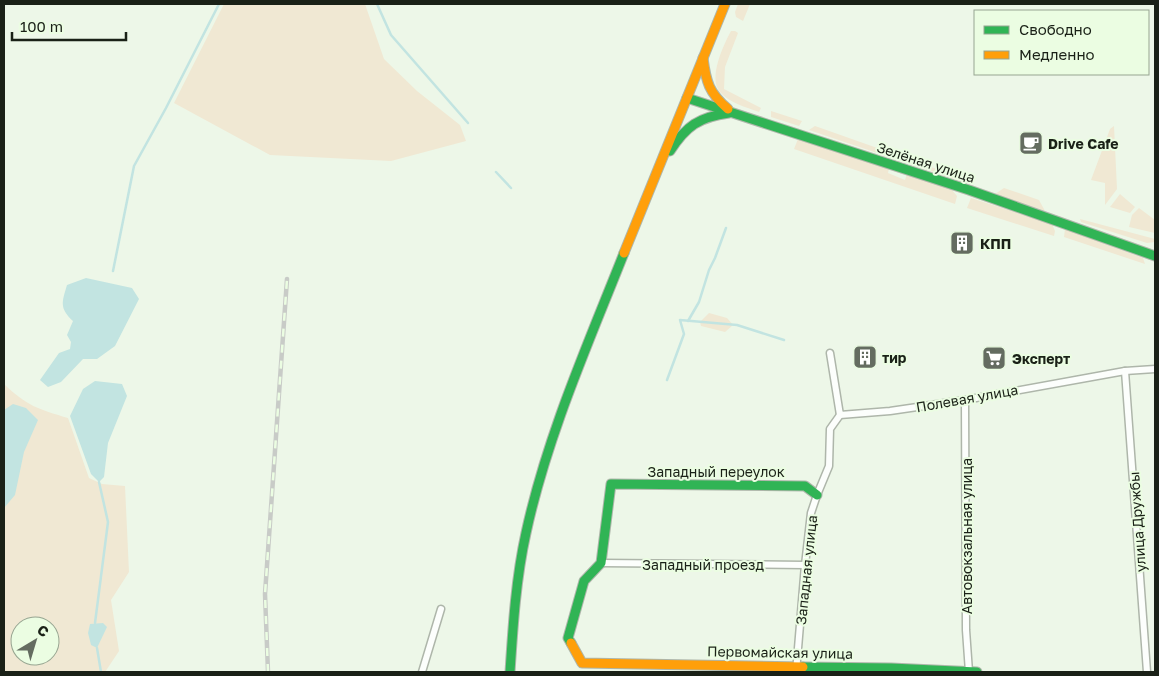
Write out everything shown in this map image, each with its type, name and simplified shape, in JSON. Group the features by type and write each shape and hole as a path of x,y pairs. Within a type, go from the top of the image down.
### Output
{"main road":[{"path":"510,672 515,599 526,533 543,471 566,402 607,294 725,4"},
{"path":"703,58 708,88 719,102 732,113"},
{"name":"Зелёная улица","path":"688,98 969,190 1155,256"},
{"path":"656,174 678,138 686,129 704,118 732,113"},
{"name":"Западный переулок","path":"601,564 611,484 805,486 817,495"},
{"name":"Первомайская улица","path":"601,564 584,581 568,638 582,663 796,669 891,668 978,672"}],"street":[{"path":"830,352 840,415"},
{"name":"Полевая улица","path":"840,415 890,411 965,400 1125,371 1155,369"},
{"name":"улица Дружбы","path":"1125,371 1147,672"},
{"name":"Автовокзальная улица","path":"965,400 966,630 969,672"},
{"name":"Западная улица","path":"796,669 811,513 829,466 830,429 840,415"},
{"name":"Западный проезд","path":"601,564 805,565"},
{"path":"422,672 441,609"}],"shaded area":[{"path":"224,4 365,4 384,59 417,91 460,125 466,141 391,161 270,155 174,103"},
{"path":"738,4 750,4 743,21 736,17 735,12"},
{"path":"731,31 738,33 725,67 724,89 761,108 759,112 728,99 720,92 717,86 716,71 718,62"},
{"path":"771,111 802,121 799,126 771,117"},
{"path":"815,126 965,179 966,183 809,130"},
{"path":"1114,126 1117,189 1105,205 1105,183 1091,180 1110,129"},
{"path":"798,139 889,168 888,173 905,180 907,174 951,189 957,196 955,204 794,149"},
{"path":"1004,188 1039,200 1045,211 995,194"},
{"path":"1120,194 1135,207 1130,213 1110,207"},
{"path":"971,198 1052,224 1055,231 1054,236 967,208"},
{"path":"1139,208 1155,220 1155,233 1129,227 1132,215"},
{"path":"1080,219 1155,239 1155,242 1147,243 1081,222"},
{"path":"1065,229 1143,258 1145,264 1064,237"},
{"path":"709,313 727,318 733,325 725,332 701,326 700,322"},
{"path":"4,384 33,406 68,418 89,478 102,484 125,486 129,572 111,600 119,651 105,672 4,672"}],"water":[{"path":"86,278 132,288 139,299 115,346 97,359 83,359 61,382 48,387 40,380 59,353 70,349 71,342 67,335 73,321 65,312 63,304 67,285"},
{"path":"95,381 122,384 127,396 108,443 104,477 99,482 91,474 70,416 83,389"},
{"path":"13,404 26,408 38,420 24,452 15,495 4,508 4,410"},
{"path":"103,623 107,627 97,648 91,645 88,633 90,624"}],"waterway":[{"path":"113,271 134,166 219,4"},
{"path":"377,4 391,35 468,123"},
{"path":"496,172 511,188"},
{"path":"688,321 699,302 709,270 726,228"},
{"path":"667,380 684,334 680,320 737,325 784,340"},
{"path":"95,623 108,522 99,482"},
{"path":"97,648 101,672"}],"railway":[{"path":"268,672 265,594 287,279"}],"traffic: fast":[{"path":"687,98 969,190 1155,256"},
{"path":"670,151 682,135 694,124 709,117 729,113"},
{"path":"510,672 517,584 526,533 535,497 569,391 624,253"},
{"path":"571,643 568,638 584,581 601,563 611,484 805,486 817,495"},
{"path":"803,667 891,668 977,672"}],"traffic: slow":[{"path":"624,253 725,4"},
{"path":"703,58 709,86 716,98 728,109"},
{"path":"571,643 582,663 803,667"}],"place":[{"name":"Drive Cafe","path":"1031,143"},
{"name":"КПП","path":"962,243"},
{"name":"тир","path":"865,357"},
{"name":"Эксперт","path":"994,358"}]}
